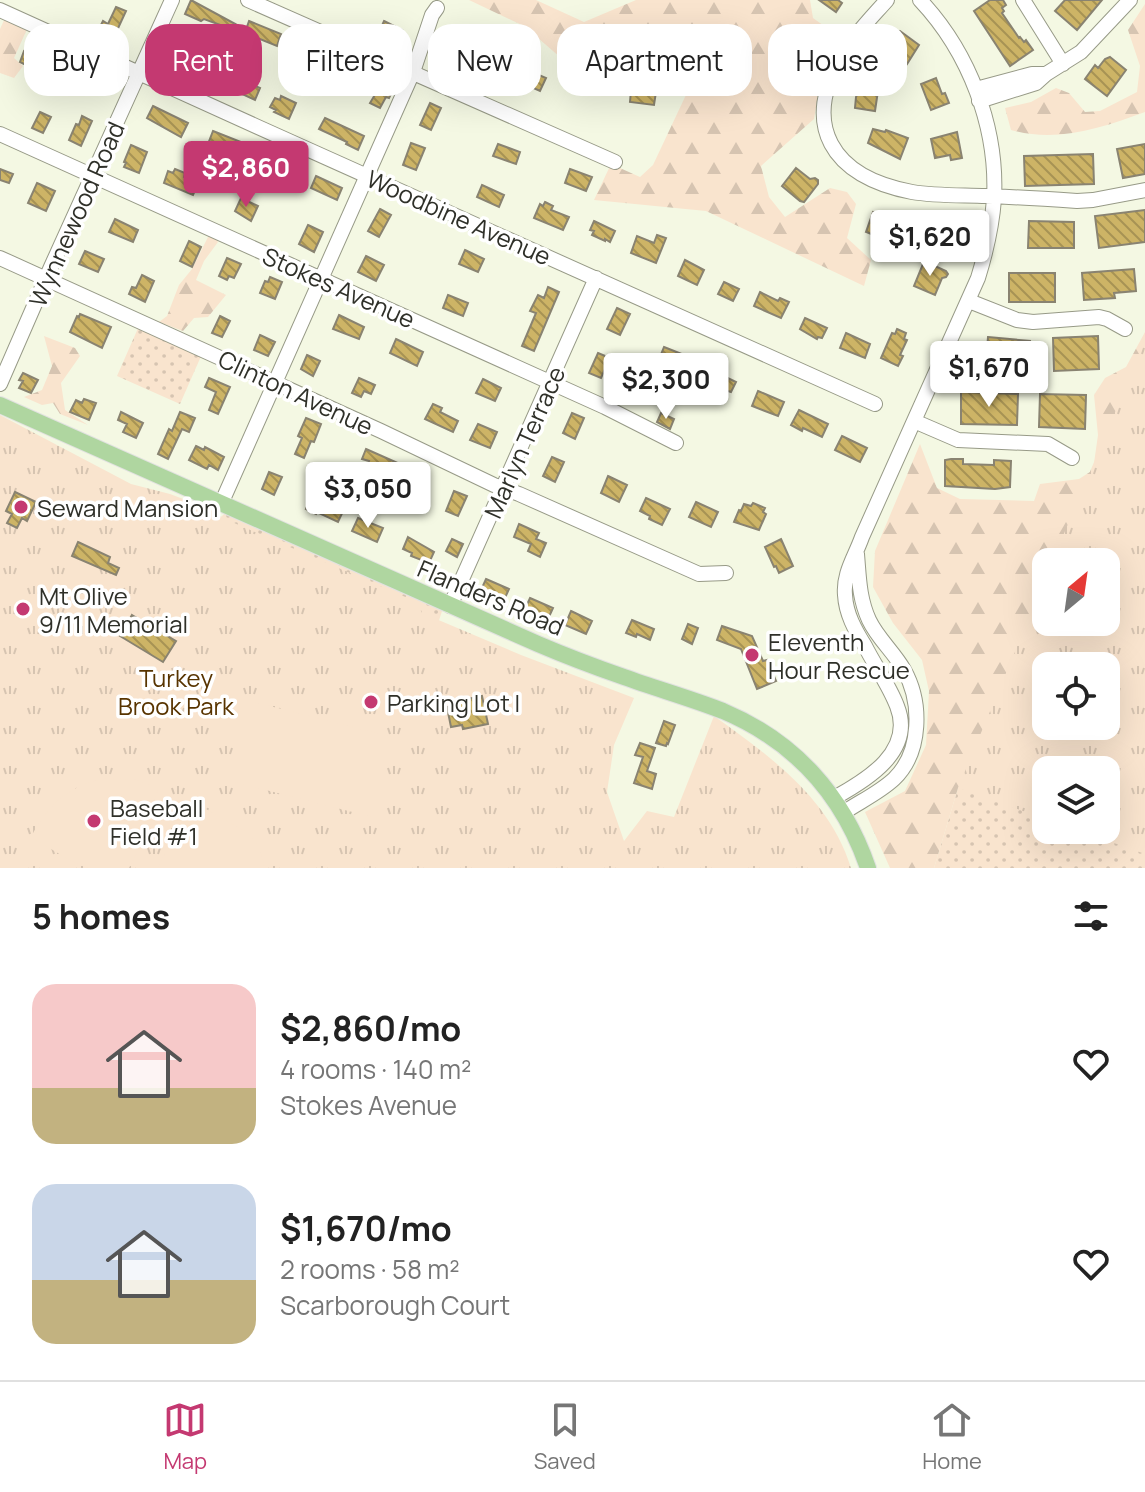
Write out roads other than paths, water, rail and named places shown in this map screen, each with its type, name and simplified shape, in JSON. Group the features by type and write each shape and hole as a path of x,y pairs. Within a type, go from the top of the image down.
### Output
{"main road":[{"name":"Flanders Road","path":"0,405 554,651 738,718 772,738 814,773 838,806 868,868"}],"street":[{"name":"Wynnewood Road","path":"0,384 172,0"},
{"path":"248,0 615,162"},
{"path":"887,0 854,37 835,69 827,91 823,111 829,142 840,158 853,169 893,187 924,194 1093,200 1145,190"},
{"path":"838,806 888,761 900,731 897,705 846,608 845,577 969,301 986,252 994,196 991,153 978,95 956,49 920,0"},
{"path":"1023,0 1063,64"},
{"path":"978,95 1036,83 1081,52 1130,0"},
{"path":"221,504 413,72 437,8"},
{"name":"Woodbine Avenue","path":"0,10 875,404"},
{"name":"Stokes Avenue","path":"0,134 605,407 676,443"},
{"name":"Clinton Avenue","path":"0,258 503,489 699,574 726,573"},
{"name":"Marlyn Terrace","path":"450,606 596,278"},
{"path":"969,301 1017,320 1033,322 1099,317 1125,329"},
{"path":"914,421 958,440 1044,444 1054,446 1072,458"},
{"path":"838,806 881,789 899,772 909,757 917,720 915,697 907,675 878,635 865,610 856,554"}],"place":[{"name":"Seward Mansion","path":"21,507"},
{"name":"Mt Olive 9/11 Memorial","path":"23,609"},
{"name":"Eleventh Hour Rescue","path":"752,655"},
{"name":"Parking Lot I","path":"371,702"},
{"name":"Baseball Field #1","path":"94,821"}],"park label":[{"name":"Turkey Brook Park","path":"176,691"}]}
